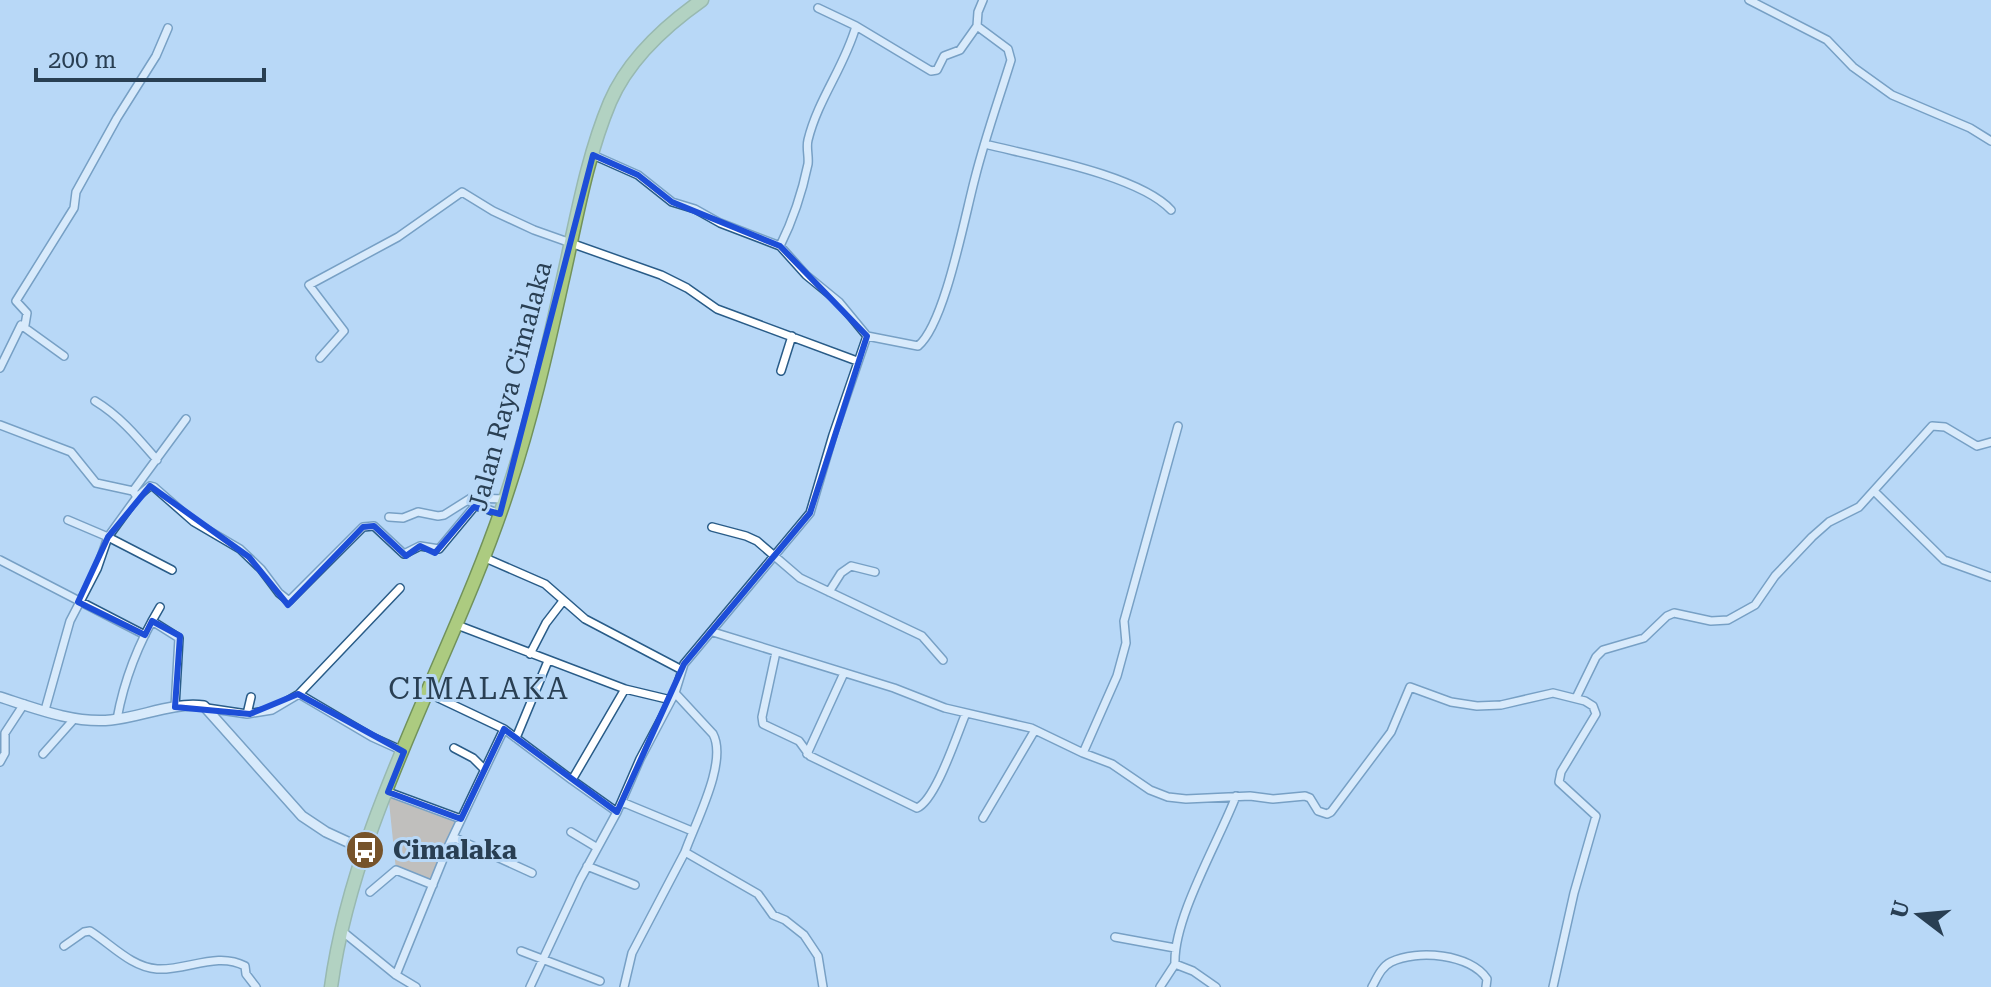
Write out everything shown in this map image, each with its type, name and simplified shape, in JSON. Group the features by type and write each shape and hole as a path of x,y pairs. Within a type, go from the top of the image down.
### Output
{"highway":[{"name":"Jalan Raya Cimalaka","path":"331,987 340,929 365,850 505,499 527,426 593,155 610,103 626,72 649,46 702,0"}],"street":[{"path":"818,8 856,26 934,72 944,56 960,50 977,26 983,0"},
{"path":"1749,0 1827,40 1853,67 1892,95 1970,128 1991,141"},
{"path":"780,246 797,207 808,162 810,135 827,92 850,50 856,26"},
{"path":"867,336 916,346 922,343 943,298 1011,60 1008,49 977,26"},
{"path":"25,325 27,313 16,301 74,208 76,192 156,56 168,28"},
{"path":"985,144 1106,176 1153,194 1171,210"},
{"path":"593,155 638,175 672,202 780,246 806,275 839,302 867,336"},
{"path":"320,358 344,331 309,285 398,237 462,192 493,211 570,244 661,275 717,309 857,361"},
{"path":"25,325 64,356"},
{"path":"0,368 19,327 25,325"},
{"path":"781,371 792,336"},
{"path":"530,987 596,847 617,812 640,759 673,697 682,670 810,513 867,336"},
{"path":"95,401 128,427 157,460"},
{"path":"45,710 70,621 97,569 108,537 186,419"},
{"path":"0,425 71,452 96,483 135,494 154,487 194,522 240,549 289,601 363,527 374,526 407,554 420,546 439,549 474,507 500,514"},
{"path":"1083,753 1117,676 1126,643 1124,621 1178,426"},
{"path":"1576,698 1596,657 1603,650 1644,638 1667,616 1674,613 1711,621 1728,620 1755,605 1775,576 1821,529 1859,507 1932,426 1945,427 1977,446 1991,442"},
{"path":"1875,492 1944,560 1991,577"},
{"path":"389,517 403,518 418,512 438,516 471,498 505,499"},
{"path":"68,520 172,570"},
{"path":"712,527 746,536 776,556 800,578 922,636 943,660"},
{"path":"483,557 545,584 597,626 682,670"},
{"path":"0,560 145,635"},
{"path":"829,592 841,573 851,566 875,572"},
{"path":"210,712 247,714 272,710 301,696 400,588"},
{"path":"530,654 546,623 563,601"},
{"path":"117,719 121,696 145,635 160,607"},
{"path":"152,621 179,638 175,707"},
{"path":"457,625 625,689 673,697 713,734 717,742 711,785 685,852 632,953 624,987"},
{"path":"713,632 966,713 1009,721 1035,730 1112,764 1150,790 1168,797 1273,799 1305,796 1310,798 1318,811 1329,814 1362,775 1391,732 1410,687 1451,702 1477,706 1501,705 1553,693 1576,698 1590,704 1596,714 1561,772 1559,782 1596,816 1574,893 1553,987"},
{"path":"776,652 762,722 799,741 807,754 919,808 942,772 966,713"},
{"path":"516,738 548,661"},
{"path":"807,754 844,673"},
{"path":"572,780 625,689"},
{"path":"428,693 504,729 617,812"},
{"path":"301,696 404,752"},
{"path":"0,697 75,718 117,719 200,705 210,712 302,816 326,832 365,850"},
{"path":"247,714 251,697"},
{"path":"0,762 5,753 5,733 24,704"},
{"path":"43,754 75,718"},
{"path":"396,975 453,837 504,729"},
{"path":"983,818 1035,730"},
{"path":"454,748 473,758 484,769"},
{"path":"388,792 461,819"},
{"path":"1160,987 1175,964 1175,948 1195,889 1236,796"},
{"path":"622,802 692,831"},
{"path":"571,832 596,847"},
{"path":"453,837 532,873"},
{"path":"685,852 758,894 768,911 804,935 818,956 823,987"},
{"path":"587,866 635,885"},
{"path":"370,892 396,870 433,885"},
{"path":"340,929 396,975 416,987"},
{"path":"64,946 90,931 131,961 154,969 211,961 239,963 245,966 246,974 256,987"},
{"path":"1115,937 1175,948"},
{"path":"521,951 600,981"},
{"path":"1372,987 1390,962 1434,954 1480,971 1487,976 1486,987"},
{"path":"1175,964 1193,971 1216,987"}],"highlighted area":[{"path":"593,155 638,175 672,202 780,246 867,336 810,513 684,664 617,812 504,729 461,819 388,792 404,752 298,694 250,714 175,707 180,636 152,621 145,635 78,602 108,537 150,486 249,557 288,605 363,527 374,526 406,556 420,546 435,553 474,507 500,514"}],"shaded area":[{"path":"388,792 461,819 433,885 396,870"}],"place":[{"name":"Cimalaka","path":"365,850"}],"district":[{"name":"CIMALAKA","path":"479,688"}]}
